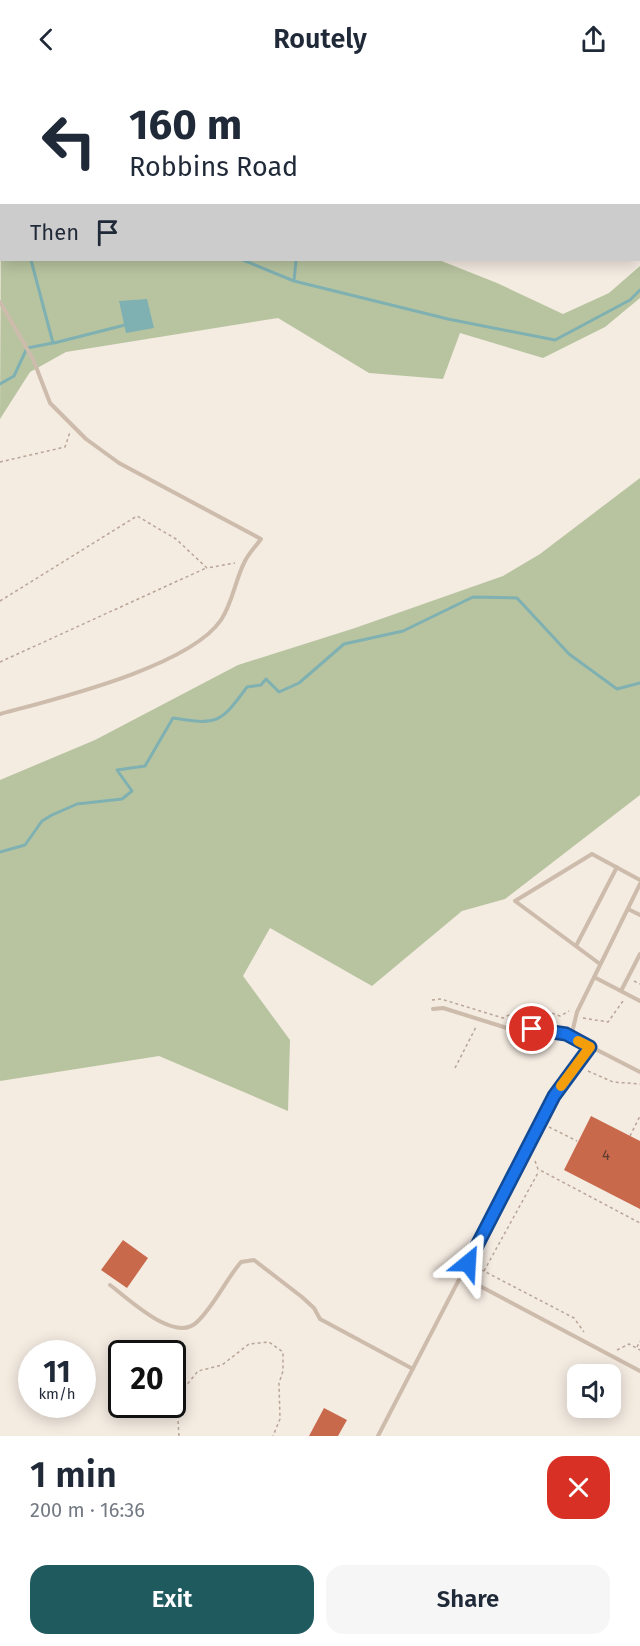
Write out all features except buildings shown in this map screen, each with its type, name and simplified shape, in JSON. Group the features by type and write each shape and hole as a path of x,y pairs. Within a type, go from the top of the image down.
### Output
{"lane":[{"path":"0,302 33,359 50,403 86,439 119,463 261,539 244,561 231,600 221,620 206,638 142,669 76,693 0,714"},
{"path":"600,964 515,901 592,854 640,880"},
{"path":"576,946 617,867"},
{"path":"571,1037 577,1012 640,884"},
{"path":"628,909 640,915"},
{"path":"621,991 640,954"},
{"path":"594,977 640,1001"},
{"path":"434,1009 443,1008 507,1028 532,1029 571,1037 640,1072"},
{"path":"378,1436 554,1096 590,1047"},
{"path":"110,1285 163,1324 179,1329 197,1323 241,1262 254,1260 302,1297 314,1308 320,1319 413,1369"},
{"path":"461,1276 640,1371"}],"path":[{"path":"0,462 65,447 72,425"},
{"path":"0,601 137,516 176,539 207,568"},
{"path":"0,662 207,568 244,561"},
{"path":"633,981 640,984"},
{"path":"432,1000 441,999 503,1018 523,1008 540,1009 560,1016 570,1011"},
{"path":"583,1018 608,1022 623,1000"},
{"path":"455,1068 478,1024"},
{"path":"588,1071 613,1082 640,1084"},
{"path":"630,1136 640,1116"},
{"path":"549,1126 577,1142"},
{"path":"535,1161 535,1167 539,1170 640,1223"},
{"path":"484,1272 539,1170"},
{"path":"476,1267 574,1318 586,1334"},
{"path":"179,1436 178,1421 185,1387 198,1371 222,1365 249,1344 269,1341 283,1352 283,1371 279,1383 280,1419 273,1436"},
{"path":"636,1348 640,1341"},
{"path":"617,1350 629,1344 640,1350"}],"green space":[{"path":"1,261 442,261 497,283 563,314 609,293 640,266 640,298 605,327 543,358 460,333 443,379 369,373 278,318 66,352 30,372 0,419"},
{"path":"640,478 640,795 505,899 462,911 372,986 270,928 243,976 290,1040 288,1111 159,1056 0,1081 0,780 95,740 238,665 355,628 503,576 540,554"}],"water":[{"path":"147,299 154,328 126,333 119,301"}],"waterway":[{"path":"0,384 14,376 27,348 53,343 31,261"},
{"path":"245,261 294,281 448,319 555,340 630,300 640,290"},
{"path":"294,281 296,261"},
{"path":"54,343 125,325"},
{"path":"0,852 25,845 42,821 77,804 122,799 132,791 117,770 145,766 173,718 199,721 216,719 230,708 247,687 261,685 266,679 279,692 299,683 344,644 403,631 473,597 517,598 569,654 617,689 640,683"}],"slow traffic":[{"path":"561,1086 590,1047 578,1041"}],"route":[{"path":"468,1263 554,1096 590,1047 566,1034 532,1029"}]}
